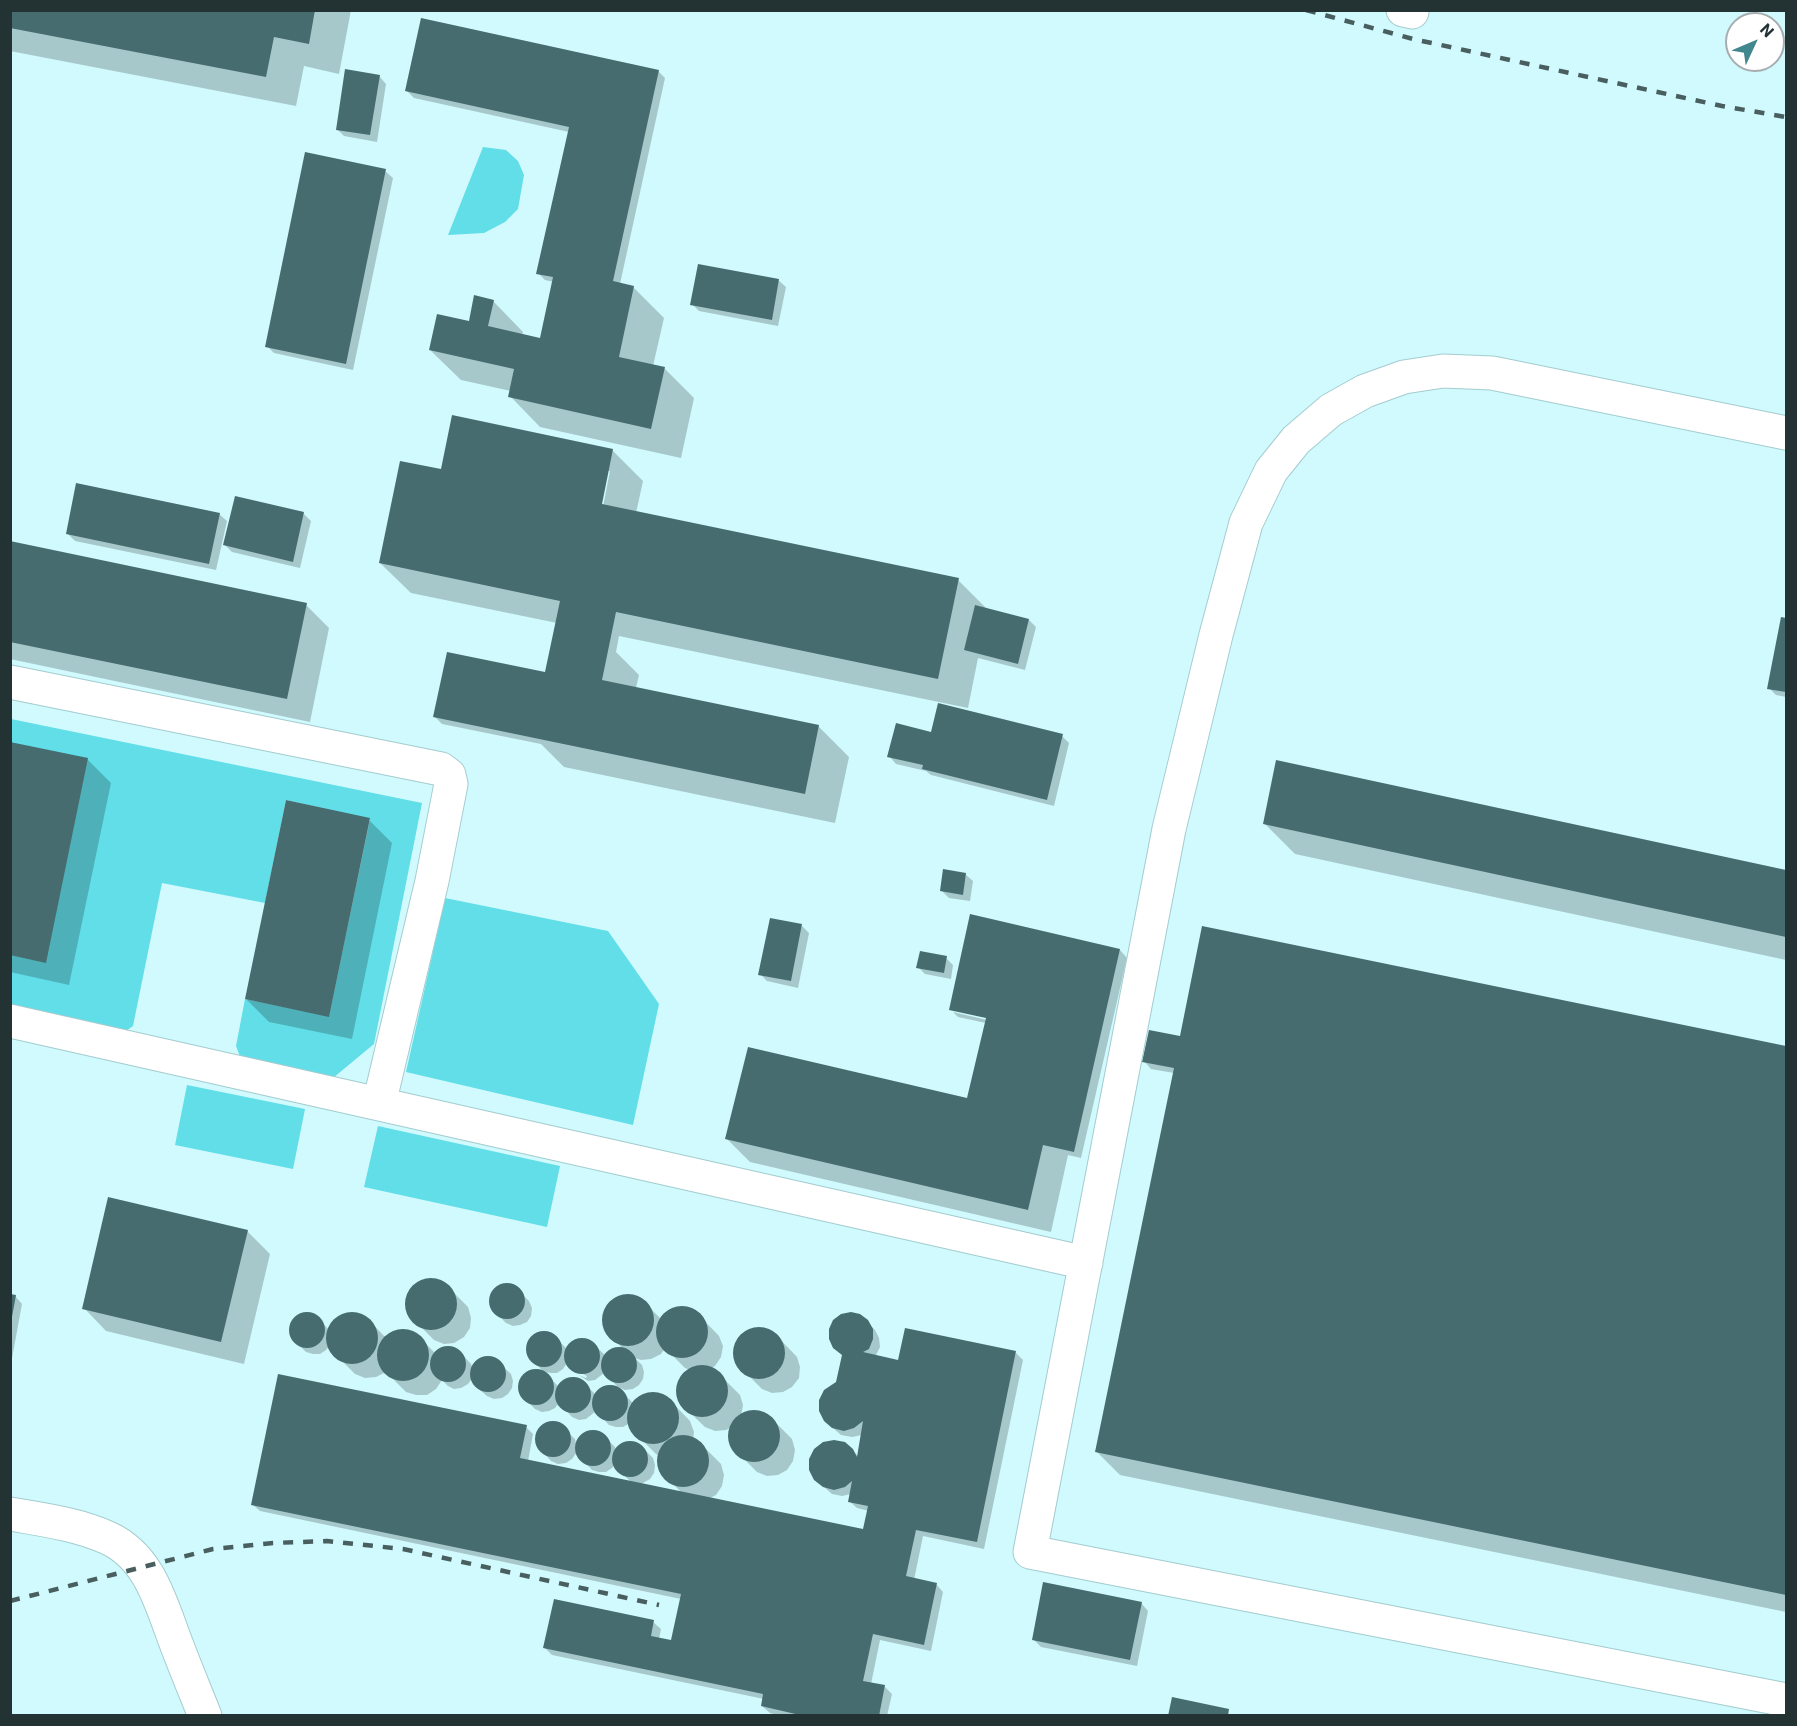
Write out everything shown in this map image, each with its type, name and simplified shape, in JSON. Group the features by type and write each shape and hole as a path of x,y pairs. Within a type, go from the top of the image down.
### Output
{"lane":[{"path":"1786,433 1492,373 1443,371 1404,377 1365,391 1331,410 1296,440 1271,471 1246,522 1169,829 1030,1551 1786,1700"},
{"path":"10,682 441,769 449,775 451,784 432,881 378,1104"},
{"path":"10,1022 1086,1263"},
{"path":"10,1514 63,1523 110,1538 142,1566 157,1589 205,1716"}],"shaded area":[{"path":"483,147 506,150 518,161 524,175 518,209 505,222 484,233 448,235"},
{"path":"11,719 422,803 374,1044 333,1078 241,1059 236,1046 245,999 329,1016 370,819 286,800 265,903 162,883 133,1026 123,1033 11,1009"},
{"path":"445,898 608,931 659,1004 633,1125 406,1072"},
{"path":"187,1085 305,1109 293,1169 175,1145"},
{"path":"378,1126 560,1166 547,1227 364,1187"}],"building":[{"path":"10,10 315,10 309,44 274,37 266,77 10,28"},
{"path":"421,18 659,70 613,281 634,286 619,357 665,367 651,429 508,397 514,369 429,350 437,314 469,321 474,295 494,300 488,326 540,338 553,277 536,274 569,127 405,91"},
{"path":"345,69 380,75 370,135 336,130"},
{"path":"305,152 386,169 346,364 265,347"},
{"path":"698,264 779,279 772,320 690,305"},
{"path":"452,415 613,449 602,504 959,578 938,679 616,612 602,680 819,725 805,794 433,717 447,652 545,672 560,601 379,563 400,461 441,469"},
{"path":"76,483 220,513 209,564 66,534"},
{"path":"235,496 304,512 293,562 223,545"},
{"path":"10,541 307,603 287,699 10,642"},
{"path":"975,605 1029,619 1018,664 964,650"},
{"path":"1781,617 1786,618 1786,692 1767,689"},
{"path":"938,703 1063,734 1047,800 922,769 923,765 887,757 896,723 931,732"},
{"path":"10,742 88,758 46,963 10,955"},
{"path":"1276,760 1786,870 1786,937 1263,824"},
{"path":"286,800 370,818 329,1017 245,999"},
{"path":"943,869 966,873 963,895 940,891"},
{"path":"970,914 1120,949 1074,1152 1043,1145 1028,1210 725,1139 748,1047 967,1098 986,1018 949,1010"},
{"path":"770,918 802,924 791,981 758,975"},
{"path":"1202,926 1786,1046 1786,1595 1095,1452 1174,1068 1142,1062 1149,1030 1180,1036"},
{"path":"920,951 947,956 944,973 916,968"},
{"path":"108,1197 248,1230 221,1342 82,1309"},
{"path":"431,1278 441,1280 449,1286 455,1294 457,1304 455,1314 449,1322 441,1328 431,1330 421,1328 413,1322 407,1314 405,1304 407,1294 413,1286 421,1280"},
{"path":"507,1283 520,1288 525,1301 520,1314 507,1319 494,1314 489,1301 494,1288"},
{"path":"10,1294 16,1295 12,1317 10,1317"},
{"path":"628,1294 638,1296 646,1302 652,1310 654,1320 652,1330 646,1338 638,1344 628,1346 618,1344 610,1338 604,1330 602,1320 604,1310 610,1302 618,1296"},
{"path":"682,1306 692,1308 700,1314 706,1322 708,1332 706,1342 700,1350 692,1356 682,1358 672,1356 664,1350 658,1342 656,1332 658,1322 664,1314 672,1308"},
{"path":"307,1312 320,1317 325,1330 320,1343 307,1348 294,1343 289,1330 294,1317"},
{"path":"352,1312 362,1314 370,1320 376,1328 378,1338 376,1348 370,1356 362,1362 352,1364 342,1362 334,1356 328,1348 326,1338 328,1328 334,1320 342,1314"},
{"path":"851,1312 860,1314 868,1320 873,1329 873,1339 869,1349 863,1352 898,1360 905,1328 1016,1351 977,1542 916,1530 906,1576 937,1583 924,1645 873,1634 863,1681 885,1685 879,1716 804,1716 761,1706 763,1694 543,1648 554,1599 654,1620 651,1636 671,1640 681,1594 251,1505 278,1374 527,1425 520,1458 863,1529 868,1506 848,1502 852,1481 845,1487 834,1490 823,1487 814,1480 809,1470 809,1459 814,1449 823,1442 834,1440 845,1442 853,1449 857,1457 863,1421 854,1428 844,1431 832,1428 824,1421 819,1411 819,1400 824,1390 836,1382 842,1355 833,1348 829,1339 829,1329 833,1320 841,1314"},
{"path":"759,1327 769,1329 777,1335 783,1343 785,1353 783,1363 777,1371 769,1377 759,1379 749,1377 741,1371 735,1363 733,1353 735,1343 741,1335 749,1329"},
{"path":"403,1329 413,1331 421,1337 427,1345 429,1355 427,1365 421,1373 413,1379 403,1381 393,1379 385,1373 379,1365 377,1355 379,1345 385,1337 393,1331"},
{"path":"544,1331 557,1336 562,1349 557,1362 544,1367 531,1362 526,1349 531,1336"},
{"path":"582,1338 595,1343 600,1356 595,1369 582,1374 569,1369 564,1356 569,1343"},
{"path":"448,1346 461,1351 466,1364 461,1377 448,1382 435,1377 430,1364 435,1351"},
{"path":"619,1347 632,1352 637,1365 632,1378 619,1383 606,1378 601,1365 606,1352"},
{"path":"488,1356 501,1361 506,1374 501,1387 488,1392 475,1387 470,1374 475,1361"},
{"path":"702,1365 712,1367 720,1373 726,1381 728,1391 726,1401 720,1409 712,1415 702,1417 692,1415 684,1409 678,1401 676,1391 678,1381 684,1373 692,1367"},
{"path":"536,1369 549,1374 554,1387 549,1400 536,1405 523,1400 518,1387 523,1374"},
{"path":"573,1377 586,1382 591,1395 586,1408 573,1413 560,1408 555,1395 560,1382"},
{"path":"610,1385 623,1390 628,1403 623,1416 610,1421 597,1416 592,1403 597,1390"},
{"path":"653,1392 663,1394 671,1400 677,1408 679,1418 677,1428 671,1436 663,1442 653,1444 643,1442 635,1436 629,1428 627,1418 629,1408 635,1400 643,1394"},
{"path":"754,1410 764,1412 772,1418 778,1426 780,1436 778,1446 772,1454 764,1460 754,1462 744,1460 736,1454 730,1446 728,1436 730,1426 736,1418 744,1412"},
{"path":"553,1421 566,1426 571,1439 566,1452 553,1457 540,1452 535,1439 540,1426"},
{"path":"593,1430 606,1435 611,1448 606,1461 593,1466 580,1461 575,1448 580,1435"},
{"path":"683,1435 693,1437 701,1443 707,1451 709,1461 707,1471 701,1479 693,1485 683,1487 673,1485 665,1479 659,1471 657,1461 659,1451 665,1443 673,1437"},
{"path":"630,1441 643,1446 648,1459 643,1472 630,1477 617,1472 612,1459 617,1446"},
{"path":"1043,1582 1142,1602 1130,1660 1032,1640"},
{"path":"1172,1697 1229,1709 1228,1716 1168,1716"}],"railway":[{"path":"1306,10 1413,39 1722,106 1786,117"},
{"path":"10,1601 213,1549 327,1541 403,1549 659,1605"}]}
